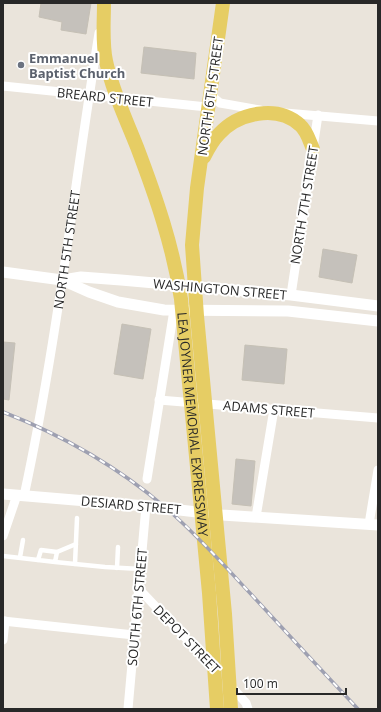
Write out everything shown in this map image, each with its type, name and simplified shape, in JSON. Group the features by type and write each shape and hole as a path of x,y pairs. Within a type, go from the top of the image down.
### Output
{"main road":[{"name":"NORTH 5TH STREET","path":"104,3 104,44 106,61 136,146"},
{"name":"NORTH 6TH STREET","path":"196,188 223,3"},
{"path":"200,165 210,144 220,133 234,122 248,116 270,112 289,117 300,125 307,133 313,149"},
{"name":"LEA JOYNER MEMORIAL EXPRESSWAY","path":"136,146 165,226 177,275 181,299 209,593 217,709"},
{"name":"LEA JOYNER MEMORIAL EXPRESSWAY","path":"196,188 192,245 225,614 231,709"}],"street":[{"name":"NORTH 5TH STREET","path":"3,536 20,495 36,440 104,3"},
{"path":"211,84 214,98 220,104 270,112 378,121"},
{"name":"BREARD STREET","path":"3,86 208,107"},
{"name":"NORTH 7TH STREET","path":"291,295 318,115"},
{"name":"WASHINGTON STREET","path":"3,272 62,280 89,292 118,302 164,310 288,311 378,321"},
{"name":"WASHINGTON STREET","path":"62,280 81,277 291,295 378,306"},
{"path":"147,478 174,310"},
{"name":"ADAMS STREET","path":"159,400 378,418"},
{"path":"256,517 274,409"},
{"path":"374,525 378,470"},
{"name":"DESIARD STREET","path":"3,494 146,506 222,515 374,525"},
{"name":"SOUTH 6TH STREET","path":"128,709 146,506"},
{"name":"DEPOT STREET","path":"139,589 239,694 246,703 248,709"},
{"path":"3,640 4,621 134,635"}],"lane":[{"path":"75,564 77,518"},
{"path":"20,557 23,540"},
{"path":"38,560 41,550 57,552 76,544"},
{"path":"117,568 118,547"},
{"path":"55,562 57,552"},
{"path":"3,556 140,569"}],"building":[{"path":"41,3 91,3 86,34 61,30 62,22 39,17"},
{"path":"144,47 196,53 194,79 141,73"},
{"path":"323,249 357,255 352,283 319,277"},
{"path":"122,324 151,329 143,379 114,374"},
{"path":"3,342 15,343 9,400 3,399"},
{"path":"245,345 287,349 284,384 242,380"},
{"path":"236,459 255,461 251,506 232,504"}],"railway":[{"path":"3,412 47,431 89,453 129,479 166,508 209,549 358,709"}],"place":[{"name":"Emmanuel Baptist Church","path":"21,65"}]}
